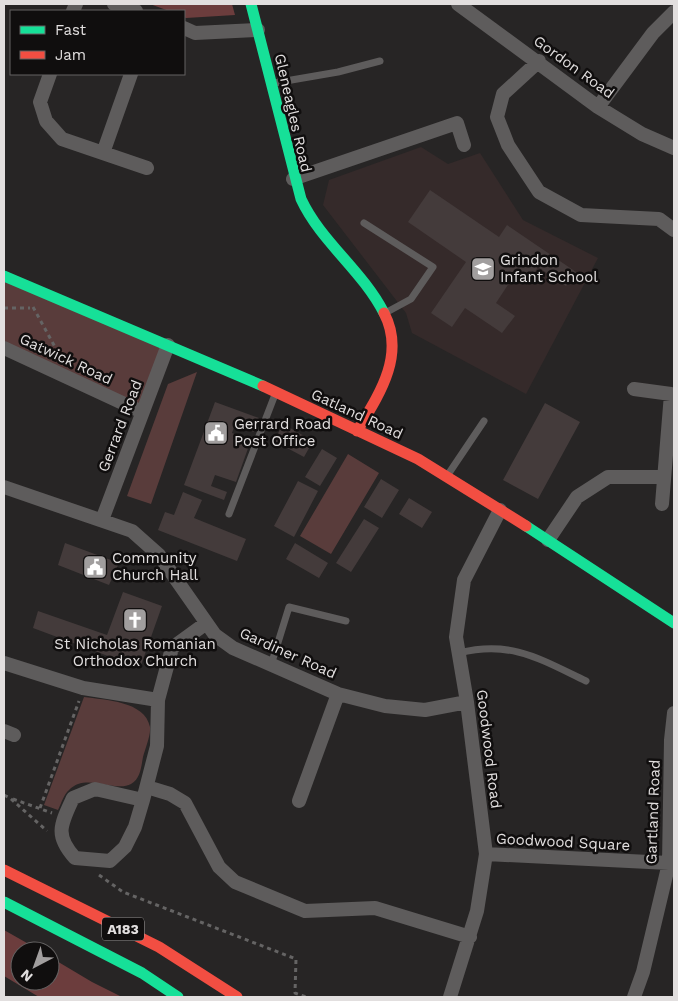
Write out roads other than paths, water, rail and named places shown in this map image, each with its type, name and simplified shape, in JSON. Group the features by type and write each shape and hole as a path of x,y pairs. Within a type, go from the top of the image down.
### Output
{"street":[{"path":"114,4 133,10"},
{"name":"Gleneagles Road","path":"251,4 290,156 293,179 314,222 376,293 386,312 393,357 379,394 358,431"},
{"name":"Gordon Road","path":"458,4 540,61 598,107 642,134 674,148"},
{"path":"598,107 653,33 674,12"},
{"path":"185,28 195,33 258,30"},
{"path":"540,61 502,94 497,117 508,145 539,192 580,215 659,219 674,230"},
{"path":"50,75 40,102 46,121 62,139 147,168"},
{"path":"103,153 131,75"},
{"path":"293,179 458,123 464,145"},
{"name":"Gatland Road","path":"4,276 276,392 418,459 548,540 674,623"},
{"name":"Gerrard Road","path":"102,520 168,345"},
{"name":"Gatwick Road","path":"4,348 142,412"},
{"path":"634,389 671,394 662,477 662,504"},
{"path":"548,540 577,497 608,478 662,477"},
{"name":"Gardiner Road","path":"5,491 132,531 159,555 215,635 233,648 338,694 386,706 425,710 467,702"},
{"name":"Goodwood Road","path":"450,997 478,911 486,854 467,702 456,637 464,580 500,510"},
{"path":"206,624 172,648 158,700 157,746 145,794 135,827 125,846 110,861 75,858 63,845 64,817 72,798 95,788 145,794 170,794 185,803 219,867 235,882 305,911 375,908 470,937"},
{"path":"4,663 83,688 158,700"},
{"path":"299,801 338,694"},
{"name":"Gartland Road","path":"634,997 643,972 669,863 671,740 674,714"},
{"name":"Goodwood Square","path":"486,854 669,863"},
{"name":"A183","path":"4,870 159,947 237,997"},
{"name":"A183","path":"4,902 142,973 178,997"}],"lane":[{"path":"271,84 346,70 380,61"},
{"path":"364,224 433,267 411,299 386,312"},
{"path":"229,514 276,392"},
{"path":"447,476 484,422"},
{"path":"271,664 289,607 346,621"},
{"path":"458,653 495,647 516,651 586,681"}],"place":[{"name":"Grindon Infant School","path":"483,269"},
{"name":"Gerrard Road Post Office","path":"216,433"},
{"name":"Community Church Hall","path":"95,567"},
{"name":"St Nicholas Romanian Orthodox Church","path":"135,620"}]}
